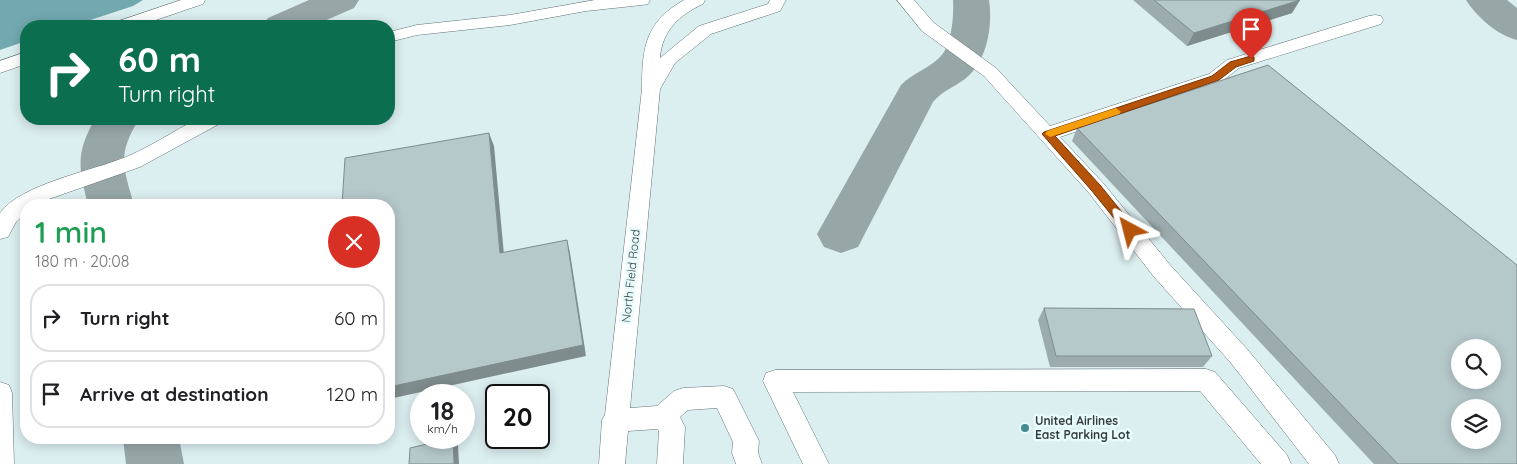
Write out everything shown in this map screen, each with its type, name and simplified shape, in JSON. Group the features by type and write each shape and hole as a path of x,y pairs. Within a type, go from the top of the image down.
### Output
{"street":[{"path":"139,20 197,0"},
{"path":"395,36 417,30 510,20 586,6 642,0"},
{"name":"North Field Road","path":"612,464 651,89 652,50 659,29 674,14 697,0"},
{"path":"905,0 928,27 990,72 1096,188 1163,272 1239,356 1326,464"},
{"name":"North Field Road","path":"651,89 668,59 705,30 780,2"},
{"path":"1047,134 1216,78 1233,64 1375,20"},
{"path":"0,67 20,60"},
{"path":"33,199 42,194 134,162 201,125"},
{"path":"0,231 9,216 20,207"},
{"path":"816,464 775,381 1206,380 1278,464"},
{"path":"0,393 1,464"},
{"path":"616,420 662,417 683,399 724,397 746,441 745,453 749,464"},
{"path":"662,417 672,427 670,464"}],"water":[{"path":"0,0 171,0 109,20 20,20 20,49 0,56"}],"pier":[{"path":"143,0 174,0 165,5 118,20 90,20 133,6"},
{"path":"20,43 20,52 0,58 0,50"}],"building":[{"path":"1154,0 1300,0 1194,33"},
{"path":"1268,65 1517,265 1517,464 1398,464 1077,128"},
{"path":"489,133 500,253 567,240 583,345 395,386 395,199 342,199 345,158"},
{"path":"1044,308 1194,309 1212,356 1056,356"},
{"path":"410,448 453,449 454,464 409,464"}],"taxiway":[{"path":"295,20 341,0"},
{"path":"841,234 916,95 930,82 954,67 963,54 971,26 971,0"},
{"path":"1484,0 1517,28"},
{"path":"110,199 103,171 102,150 105,140 114,125"},
{"path":"152,444 155,464"}],"slow traffic":[{"path":"1050,134 1116,112"}],"place":[{"name":"United Airlines East Parking Lot","path":"1025,428"}],"route":[{"path":"1130,230 1096,188 1047,134 1216,78 1233,64 1251,59"}]}
